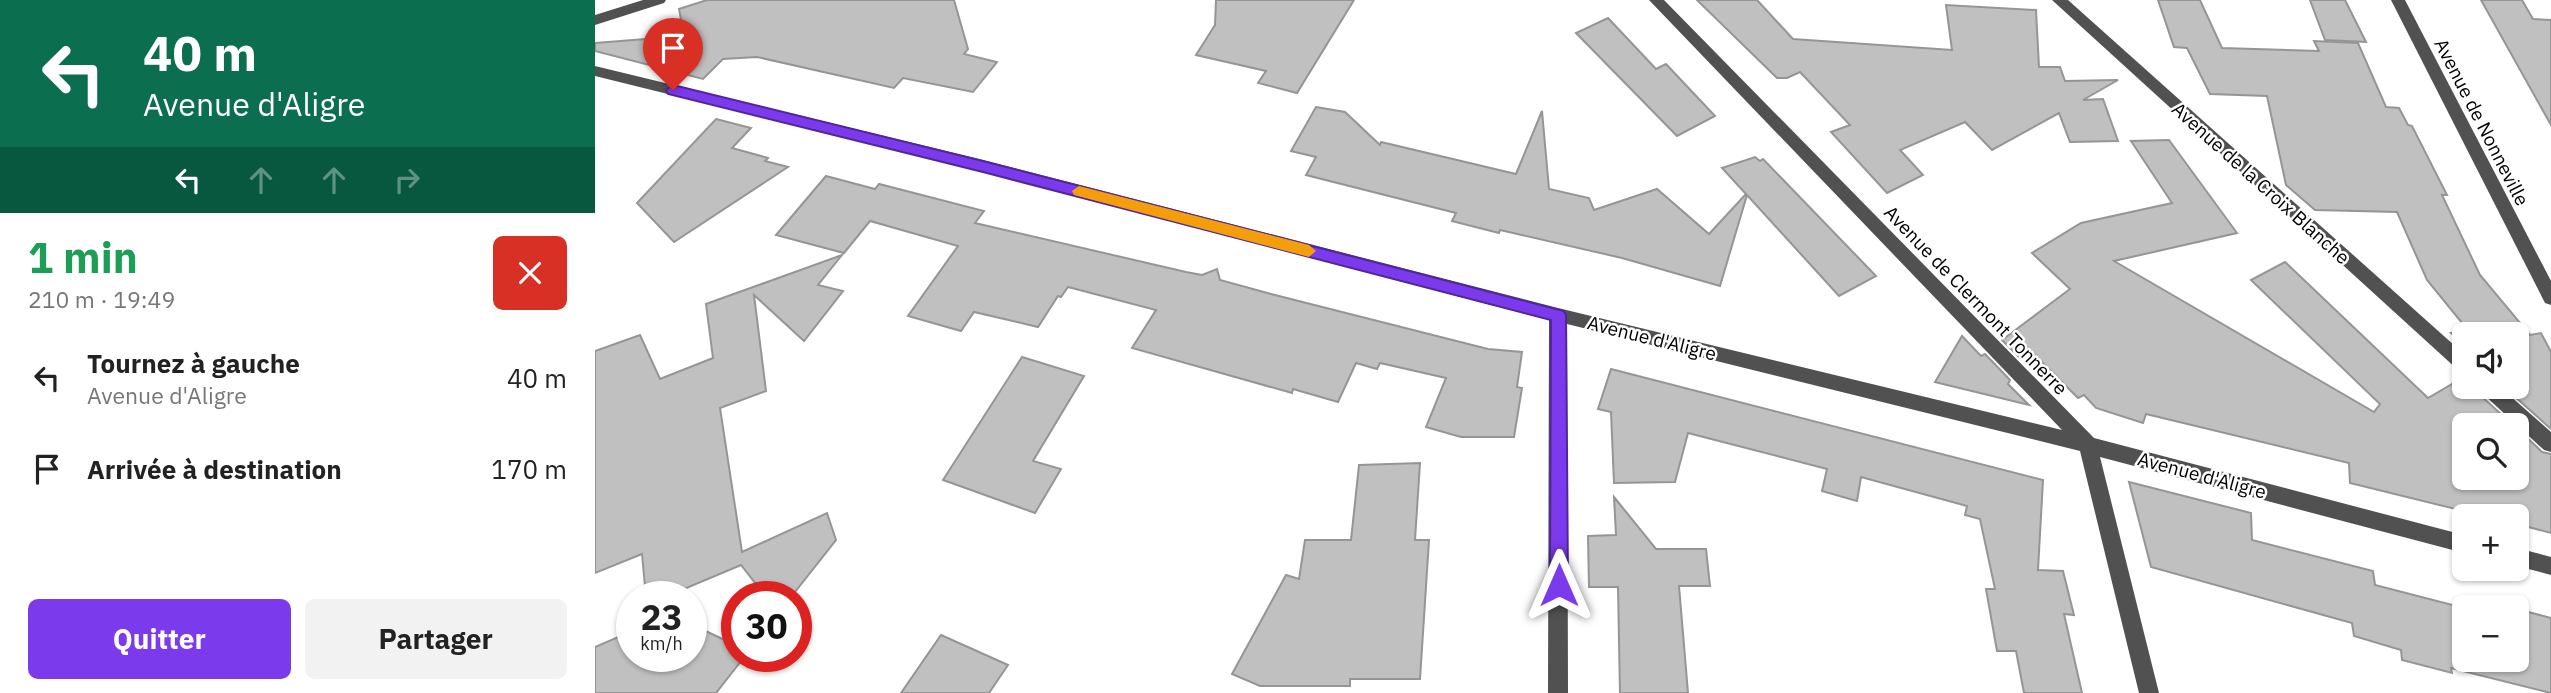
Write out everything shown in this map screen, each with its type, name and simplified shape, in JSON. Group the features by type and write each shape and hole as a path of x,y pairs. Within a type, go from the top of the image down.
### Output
{"street":[{"path":"595,20 659,0"},
{"name":"Avenue de Clermont Tonnerre","path":"1656,0 2088,445"},
{"name":"Avenue de la Croix Blanche","path":"2059,0 2452,354"},
{"name":"Avenue de Nonneville","path":"2398,0 2551,298"},
{"name":"Avenue d'Aligre","path":"595,71 983,166 1559,315 2088,445 2452,541"},
{"path":"1559,315 1559,693"},
{"path":"2501,399 2551,444"},
{"path":"2088,445 2149,693"},
{"path":"2529,560 2551,566"}],"building":[{"path":"707,0 954,0 968,49 964,54 997,62 973,92 903,78 894,88 757,57 723,59 703,79 595,51 595,43 684,36 679,9"},
{"path":"1216,0 1354,0 1297,93 1258,83 1266,71 1196,55 1215,25"},
{"path":"1697,0 1757,0 1793,39 1952,50 1946,5 2036,10 2039,67 2060,67 2065,81 2118,80 2083,100 2103,99 2118,141 2070,142 2059,113 1992,150 1965,122 1900,150 1923,175 1887,193 1831,132 1850,125 1800,72 1787,78 1777,78"},
{"path":"2158,0 2200,0 2222,48 2319,51 2314,41 2358,43 2386,107 2399,108 2408,125 2412,126 2447,195 2442,195 2480,275 2519,322 2461,322 2427,280 2397,212 2315,210 2286,185 2267,96 2210,94 2187,48 2174,47"},
{"path":"2310,0 2345,0 2366,42 2325,40"},
{"path":"2481,0 2522,0 2533,19 2551,20 2551,125"},
{"path":"1608,18 1656,69 1666,64 1715,116 1677,136 1576,33"},
{"path":"1316,107 1345,112 1380,145 1381,142 1516,174 1542,111 1549,189 1589,198 1594,210 1657,189 1709,234 1746,194 1722,168 1755,157 1760,161 1763,159 1876,276 1839,296 1747,195 1720,286 1622,258 1452,221 1456,213 1306,175 1316,157 1291,151"},
{"path":"716,119 751,128 732,148 788,167 674,242 637,203"},
{"path":"2169,140 2237,233 2114,261 2374,412 2380,404 2251,280 2285,262 2428,398 2452,384 2452,399 2484,399 2500,413 2452,413 2452,490 2529,490 2529,440 2542,452 2551,454 2551,533 2529,527 2529,504 2452,504 2452,508 2350,483 2349,463 2146,414 2143,423 2096,408 2084,395 2078,398 2027,347 2021,359 2002,340 2070,289 2032,253 2081,223 2172,203 2131,141"},
{"path":"826,176 875,189 879,184 984,211 975,223 1186,272 1202,275 1217,269 1220,280 1271,294 1488,349 1522,352 1517,387 1522,388 1514,437 1461,437 1426,427 1446,378 1380,363 1377,369 1356,363 1338,402 1293,389 1292,393 1132,348 1156,310 1068,287 1061,297 1058,296 1038,327 974,312 961,331 908,316 958,246 870,221 844,253 776,235"},
{"path":"842,255 818,285 843,291 804,341 754,295 766,391 720,408 742,552 827,513 836,540 804,581 754,581 741,565 703,581 645,581 642,554 595,573 595,351 640,335 660,379 713,358 706,304"},
{"path":"2541,333 2551,352 2551,429 2517,399 2529,399 2529,334"},
{"path":"1962,336 1981,356 1985,354 2010,380 2008,384 2029,405 1935,382"},
{"path":"1022,357 1084,376 1033,461 1061,469 1035,513 943,480"},
{"path":"1611,369 2043,480 2038,570 2063,571 2074,615 2064,614 2082,693 2024,693 2016,651 1997,651 1986,589 1995,589 1980,519 1965,515 1967,506 1861,477 1857,501 1822,491 1827,469 1688,433 1675,482 1614,483 1611,412 1598,409"},
{"path":"1420,463 1415,540 1429,540 1420,679 1350,679 1350,686 1260,686 1232,674 1286,575 1299,579 1305,540 1351,540 1359,465"},
{"path":"2129,482 2251,513 2252,540 2373,571 2375,585 2452,605 2452,673 2402,660 2401,650 2354,636 2352,623 2151,567"},
{"path":"1614,497 1656,549 1706,549 1710,586 1679,586 1688,693 1620,693 1618,587 1589,587 1588,536 1616,535"},
{"path":"2529,612 2551,618 2551,693 2467,672 2529,672"},
{"path":"707,632 721,638 721,672 732,672 716,693 595,693 595,647 616,638 616,672 707,672"},
{"path":"941,635 1008,665 989,693 901,693"}],"slow traffic":[{"path":"1079,191 1309,251"}],"route":[{"path":"673,90 983,166 1559,315 1559,585"}]}
